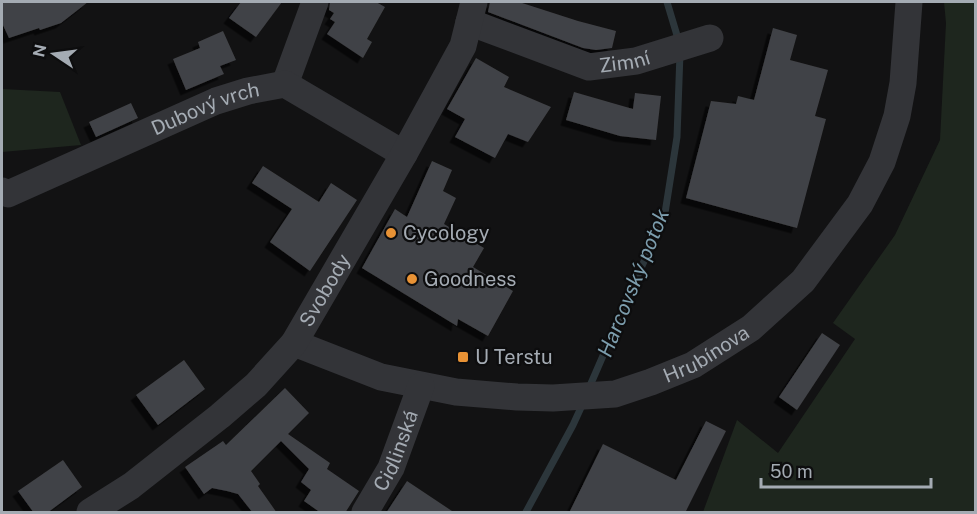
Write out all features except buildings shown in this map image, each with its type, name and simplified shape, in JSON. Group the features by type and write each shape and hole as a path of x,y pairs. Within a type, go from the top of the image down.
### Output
{"street":[{"path":"285,84 315,2"},
{"name":"Hrubínova","path":"294,343 381,377 421,386 456,392 553,398 615,394 693,365 743,333 804,281 860,204 878,171 891,135 903,83 909,2"},
{"name":"Zimní","path":"472,12 589,67 636,61 703,40"},
{"name":"Svobody","path":"90,513 131,486 220,416 256,385 294,343 464,46 472,12"},
{"name":"Dubový vrch","path":"2,191 8,194 216,101 248,91 285,84 404,154"},
{"name":"Cidlinská","path":"365,513 391,468 421,386"}],"shaded area":[{"path":"944,2 975,2 975,512 703,512 737,420 778,453 855,339 833,323 895,235 940,140 946,23"},
{"path":"2,89 60,92 81,145 2,152"}],"waterway":[{"name":"Harcovský potok","path":"667,2 679,42"},
{"name":"Harcovský potok","path":"589,388 665,213 677,137 680,53"},
{"name":"Harcovský potok","path":"526,512 584,401"}],"place":[{"name":"Cycology","path":"391,233"},
{"name":"Goodness","path":"412,279"},
{"name":"U Terstu","path":"463,357"}]}
